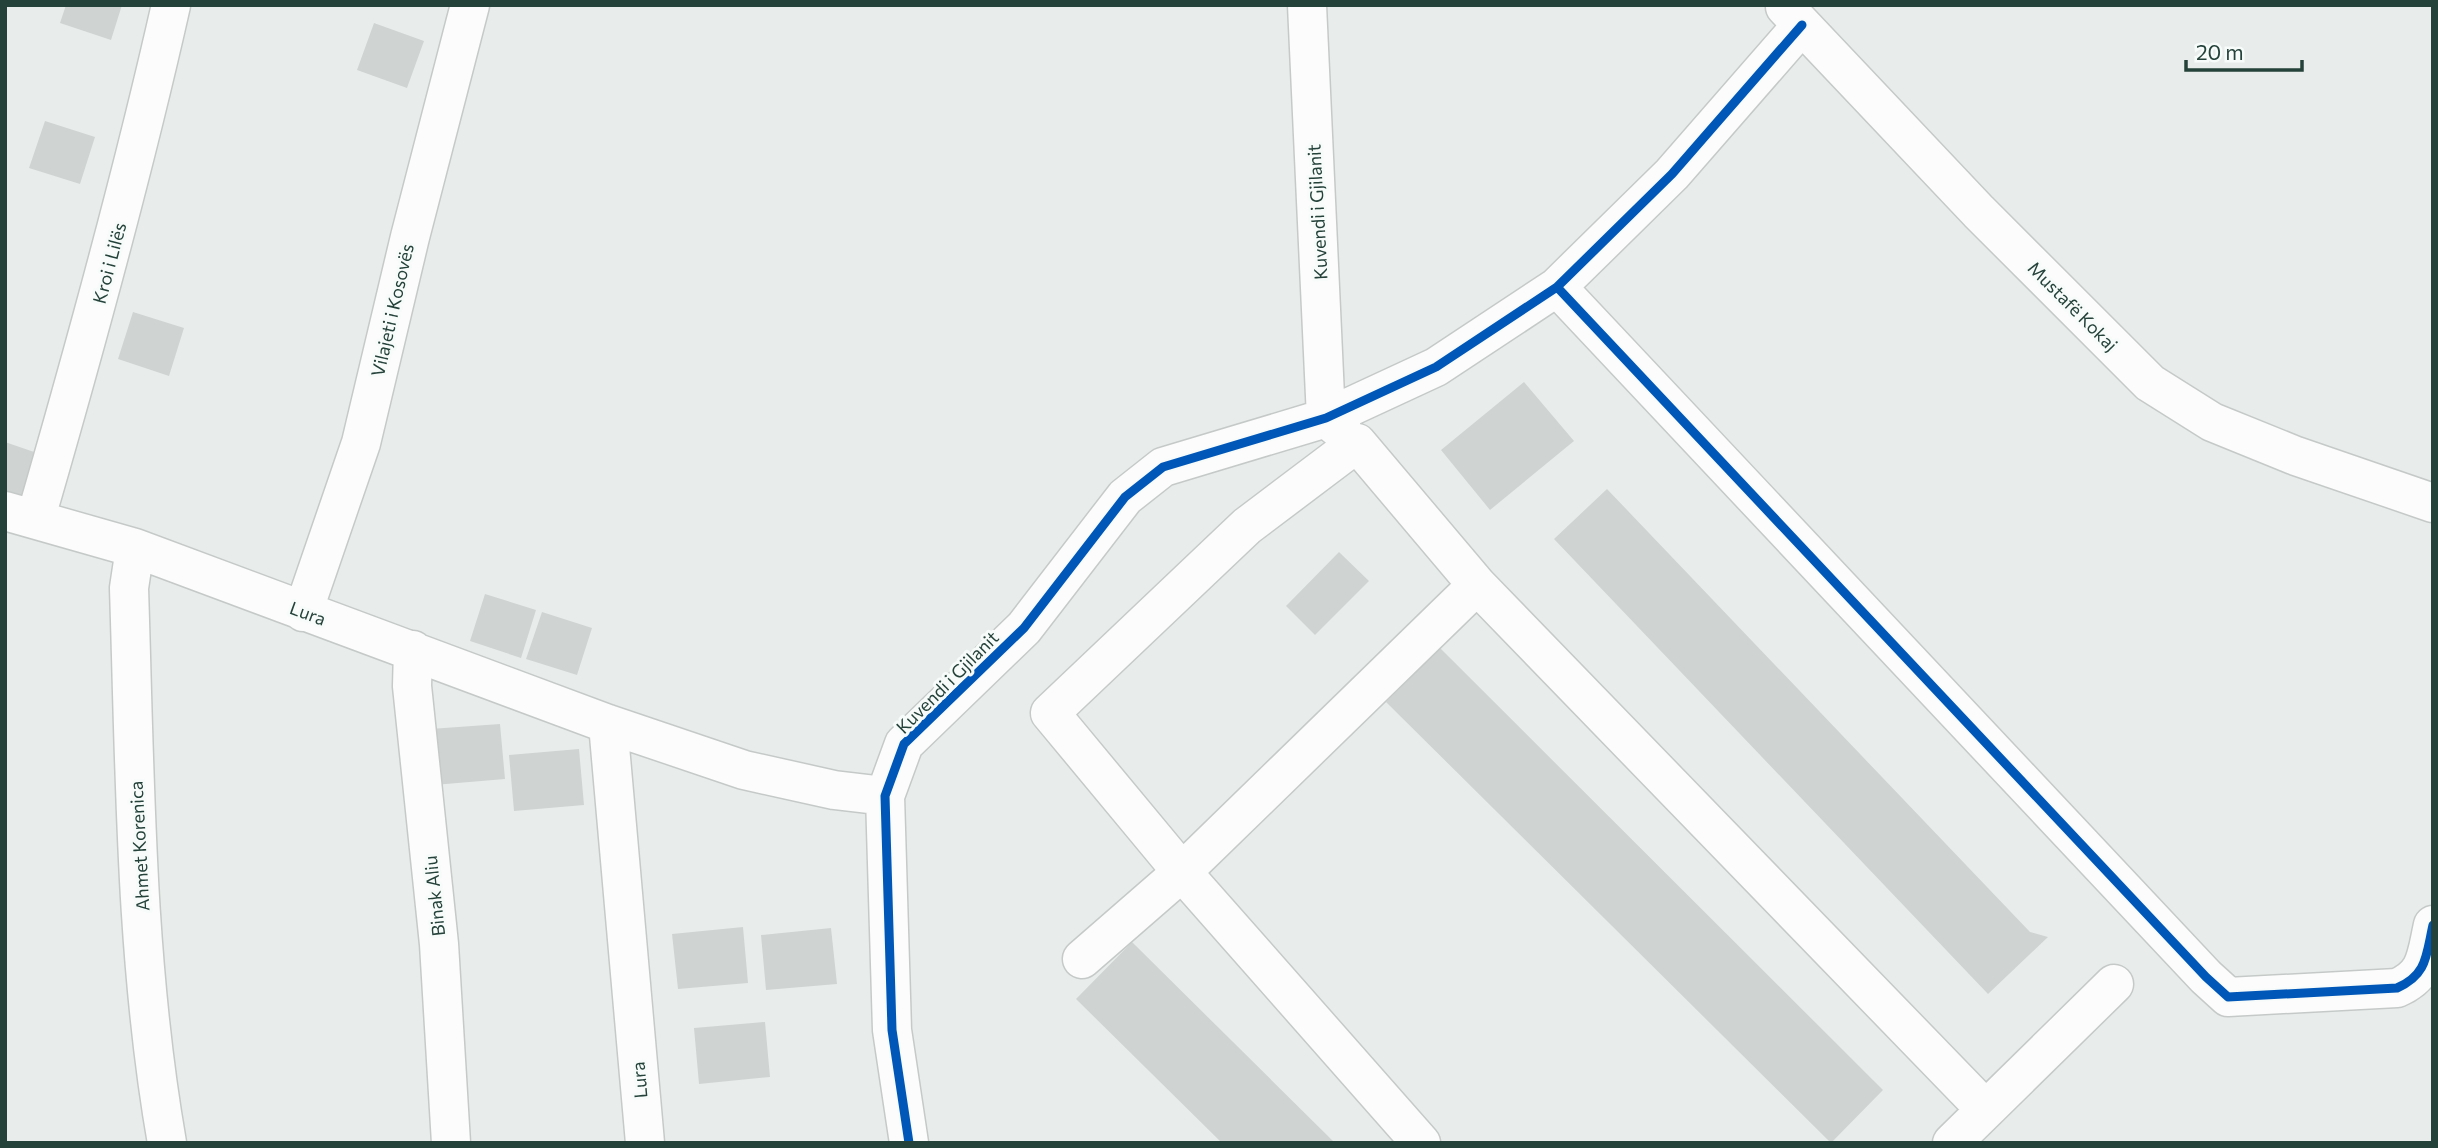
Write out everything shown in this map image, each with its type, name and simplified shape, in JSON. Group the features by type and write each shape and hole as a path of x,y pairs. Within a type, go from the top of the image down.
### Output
{"street":[{"name":"Kroi i Lilës","path":"20,514 97,309 140,142 171,5"},
{"name":"Vilajeti i Kosovës","path":"303,611 361,443 410,237 470,5"},
{"name":"Kuvendi i Gjilanit","path":"909,1143 892,1030 885,796 904,744 1024,628 1125,497 1163,467 1326,418 1307,5"},
{"path":"1793,15 1672,174 1557,287 1436,367 1326,418 1357,443 1477,585 1985,1110"},
{"name":"Mustafë Kokaj","path":"1793,15 1979,212 2150,383 2212,422 2295,456 2433,503"},
{"path":"1557,287 2196,967 2228,997 2397,988 2415,980 2433,925"},
{"path":"1357,443 1247,527 1050,713 1182,872 1421,1143"},
{"name":"Lura","path":"20,514 135,548 608,724 744,770 834,790 885,796"},
{"name":"Ahmet Korenica","path":"135,548 129,588 137,844 156,1080 167,1143"},
{"path":"1082,959 1182,872 1477,585"},
{"name":"Binak Aliu","path":"413,650 412,686 439,944 451,1143"},
{"name":"Lura","path":"608,724 645,1143"},
{"path":"1952,1143 2114,984"}],"building":[{"path":"66,5 122,5 111,40 60,23"},
{"path":"374,23 424,41 407,88 357,70"},
{"path":"45,121 95,137 80,184 29,168"},
{"path":"133,312 184,328 169,376 118,359"},
{"path":"1524,382 1574,441 1490,510 1441,450"},
{"path":"5,442 40,454 25,501 5,494"},
{"path":"1607,489 2030,932 2048,937 1988,994 1554,539"},
{"path":"1339,552 1369,581 1315,635 1286,606"},
{"path":"485,594 536,610 521,658 470,641"},
{"path":"542,612 592,628 577,675 526,659"},
{"path":"1440,648 1883,1090 1831,1143 1386,702"},
{"path":"500,724 505,779 434,785 430,729"},
{"path":"579,749 584,805 514,811 509,755"},
{"path":"743,927 748,983 678,989 672,934"},
{"path":"831,928 837,984 766,990 761,935"},
{"path":"1132,942 1335,1143 1222,1143 1076,999"},
{"path":"765,1022 770,1077 699,1084 694,1028"}],"cycle path":[{"path":"909,1143 892,1030 885,796 904,744 1024,628 1125,497 1163,467 1326,418 1436,367 1557,287 1672,174 1802,25"},
{"path":"1557,287 2206,977 2228,997 2397,988 2420,971 2433,925"}]}
